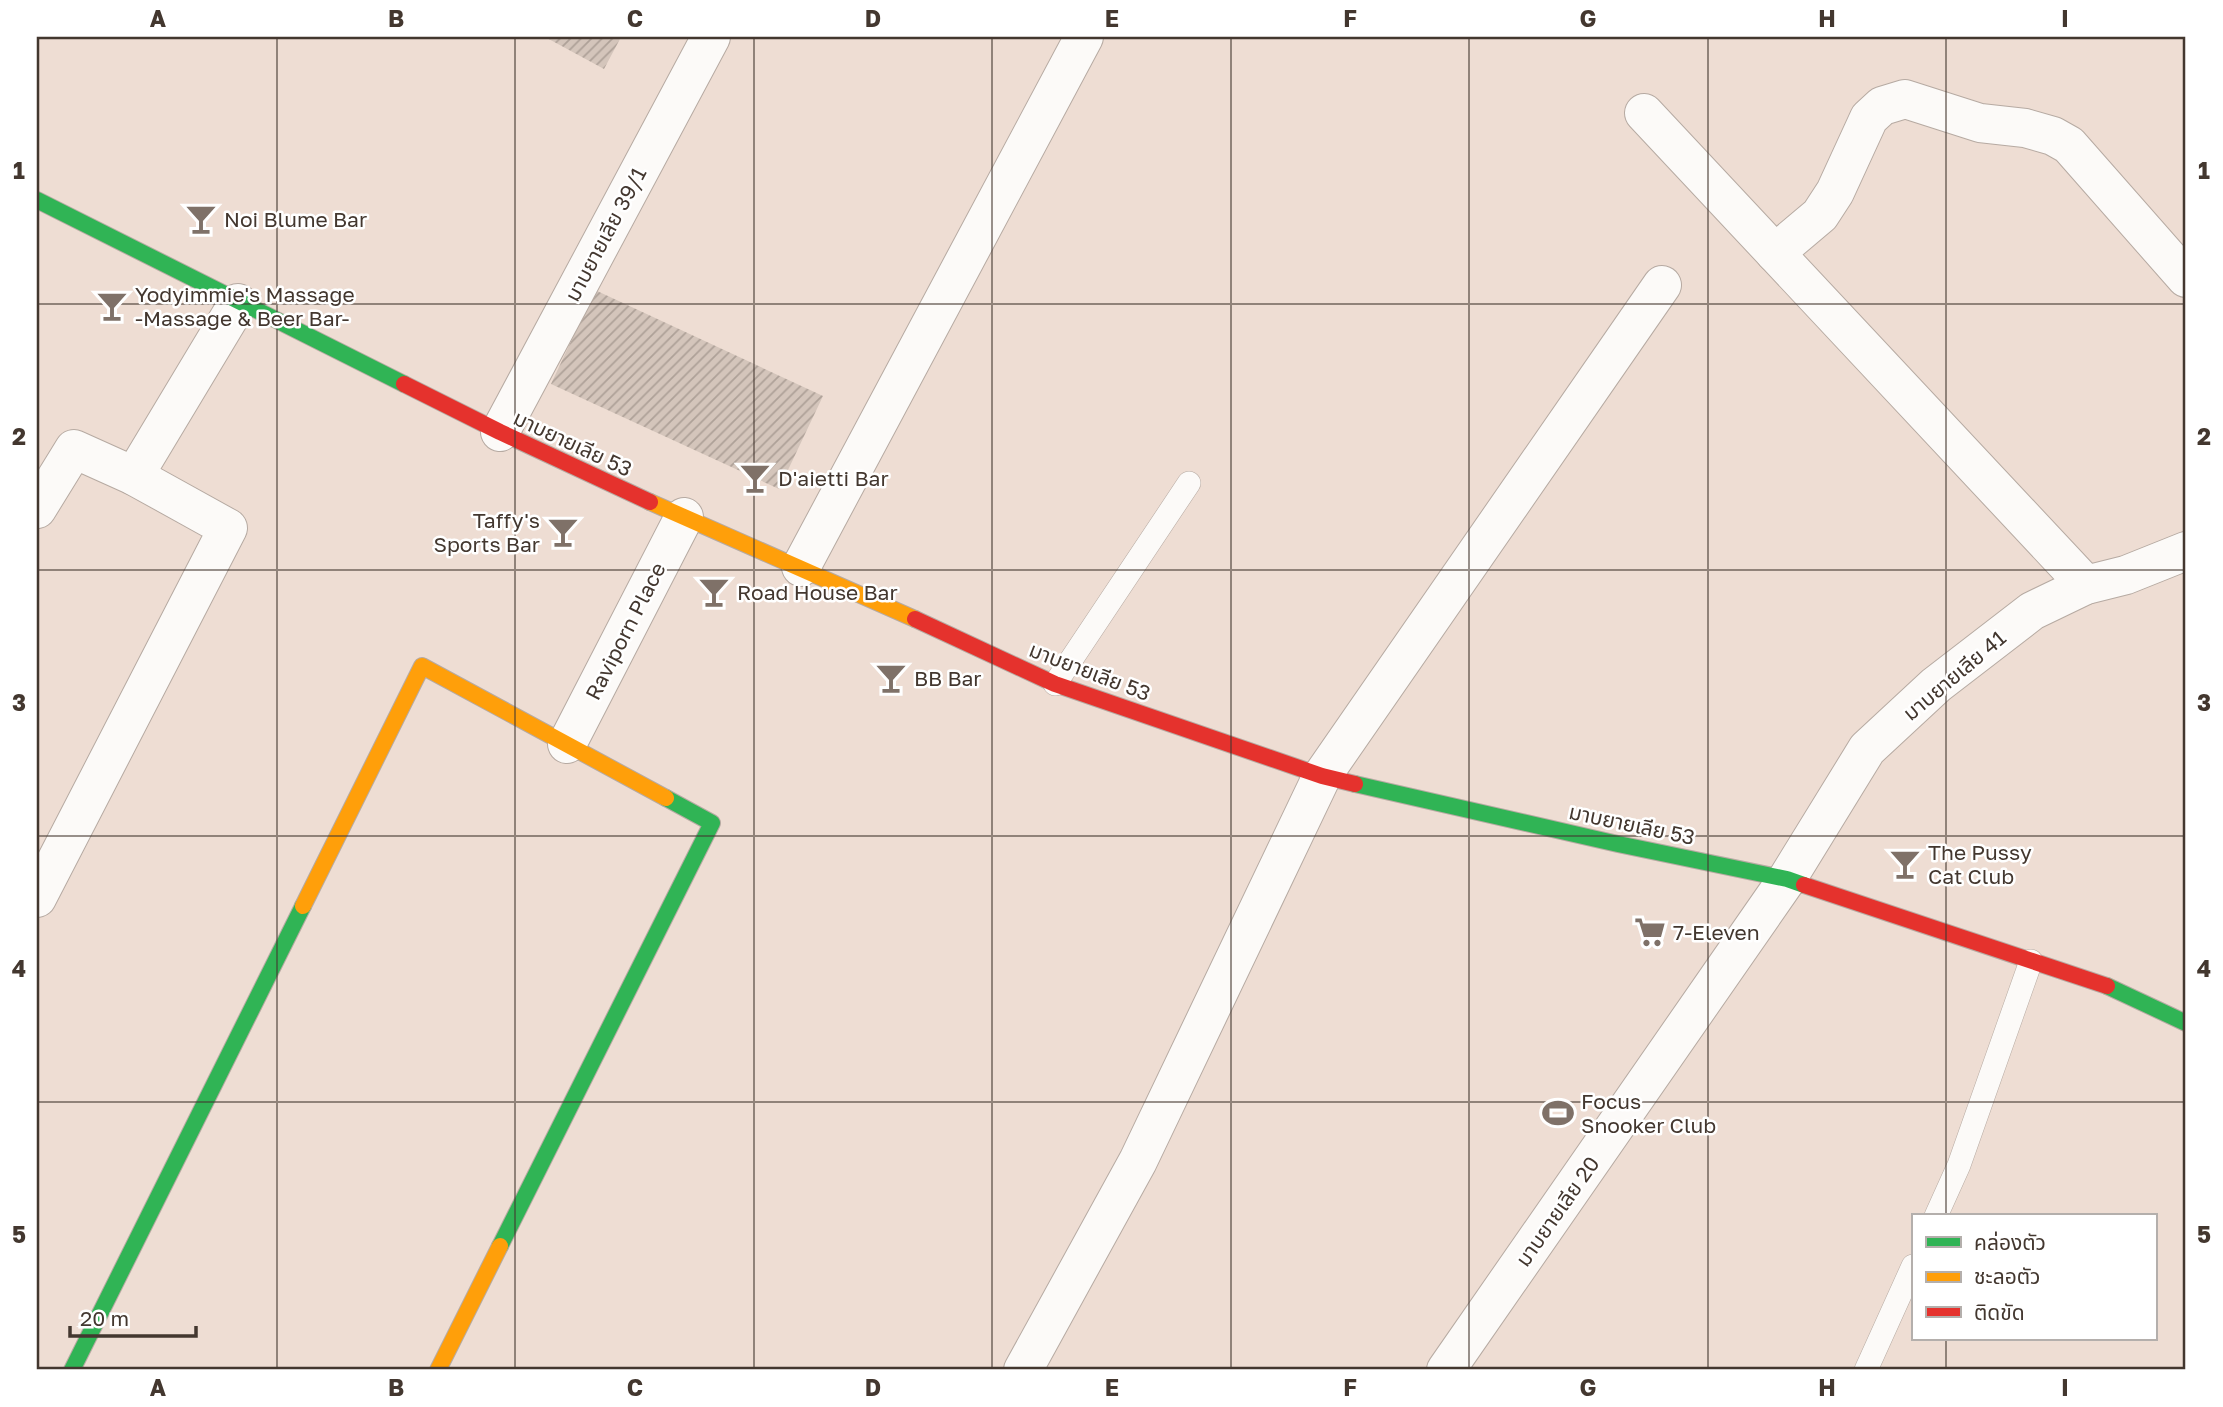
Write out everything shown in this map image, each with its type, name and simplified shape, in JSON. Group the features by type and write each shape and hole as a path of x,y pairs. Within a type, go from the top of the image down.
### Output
{"street":[{"name":"มาบยายเลีย 39/1","path":"500,432 711,37"},
{"path":"800,567 1084,37"},
{"path":"1775,253 1820,215 1835,192 1870,118 1882,106 1905,99 1980,123 2025,128 2053,136 2070,145 2186,278"},
{"path":"1644,113 2086,586"},
{"name":"มาบยายเลีย 53","path":"37,200 500,432 1055,684 1322,776 1618,844 1787,879 2104,985 2186,1023"},
{"path":"1023,1370 1138,1161 1322,776 1661,285"},
{"path":"134,476 238,303"},
{"path":"37,509 74,449 134,476 228,528 37,898"},
{"name":"Raviporn Place","path":"567,744 684,517"},
{"name":"มาบยายเลีย 41","path":"1787,879 1867,749 1936,685 2032,611 2086,586 2172,559 2186,551"},
{"path":"72,1370 422,666 712,823 438,1370"},
{"name":"มาบยายเลีย 20","path":"1446,1370 1787,879"}],"lane":[{"path":"1055,684 1189,483"},
{"path":"1937,1214 1959,1165 2031,961"},
{"path":"1866,1370 1912,1268"}],"building":[{"path":"545,37 621,37 604,69"},
{"path":"595,290 823,396 779,489 551,384"}],"traffic: fast":[{"path":"37,200 404,384"},
{"path":"1355,784 1618,844 1787,879 1804,885"},
{"path":"500,1246 712,823 666,798"},
{"path":"72,1370 303,906"},
{"path":"2107,986 2186,1023"}],"traffic: slow":[{"path":"650,502 915,619"},
{"path":"303,906 422,666 666,798"},
{"path":"438,1370 500,1246"}],"traffic: jam":[{"path":"404,384 650,502"},
{"path":"915,619 1055,684 1322,776 1355,784"},
{"path":"1804,885 2107,986"}],"place":[{"name":"Noi Blume Bar","path":"201,219"},
{"name":"Yodyimmie's Massage -Massage & Beer Bar-","path":"112,306"},
{"name":"D'aietti Bar","path":"755,478"},
{"name":"Taffy's Sports Bar","path":"563,532"},
{"name":"Road House Bar","path":"714,592"},
{"name":"BB Bar","path":"891,678"},
{"name":"The Pussy Cat Club","path":"1905,864"},
{"name":"7-Eleven","path":"1650,932"},
{"name":"Focus Snooker Club","path":"1558,1113"}]}
